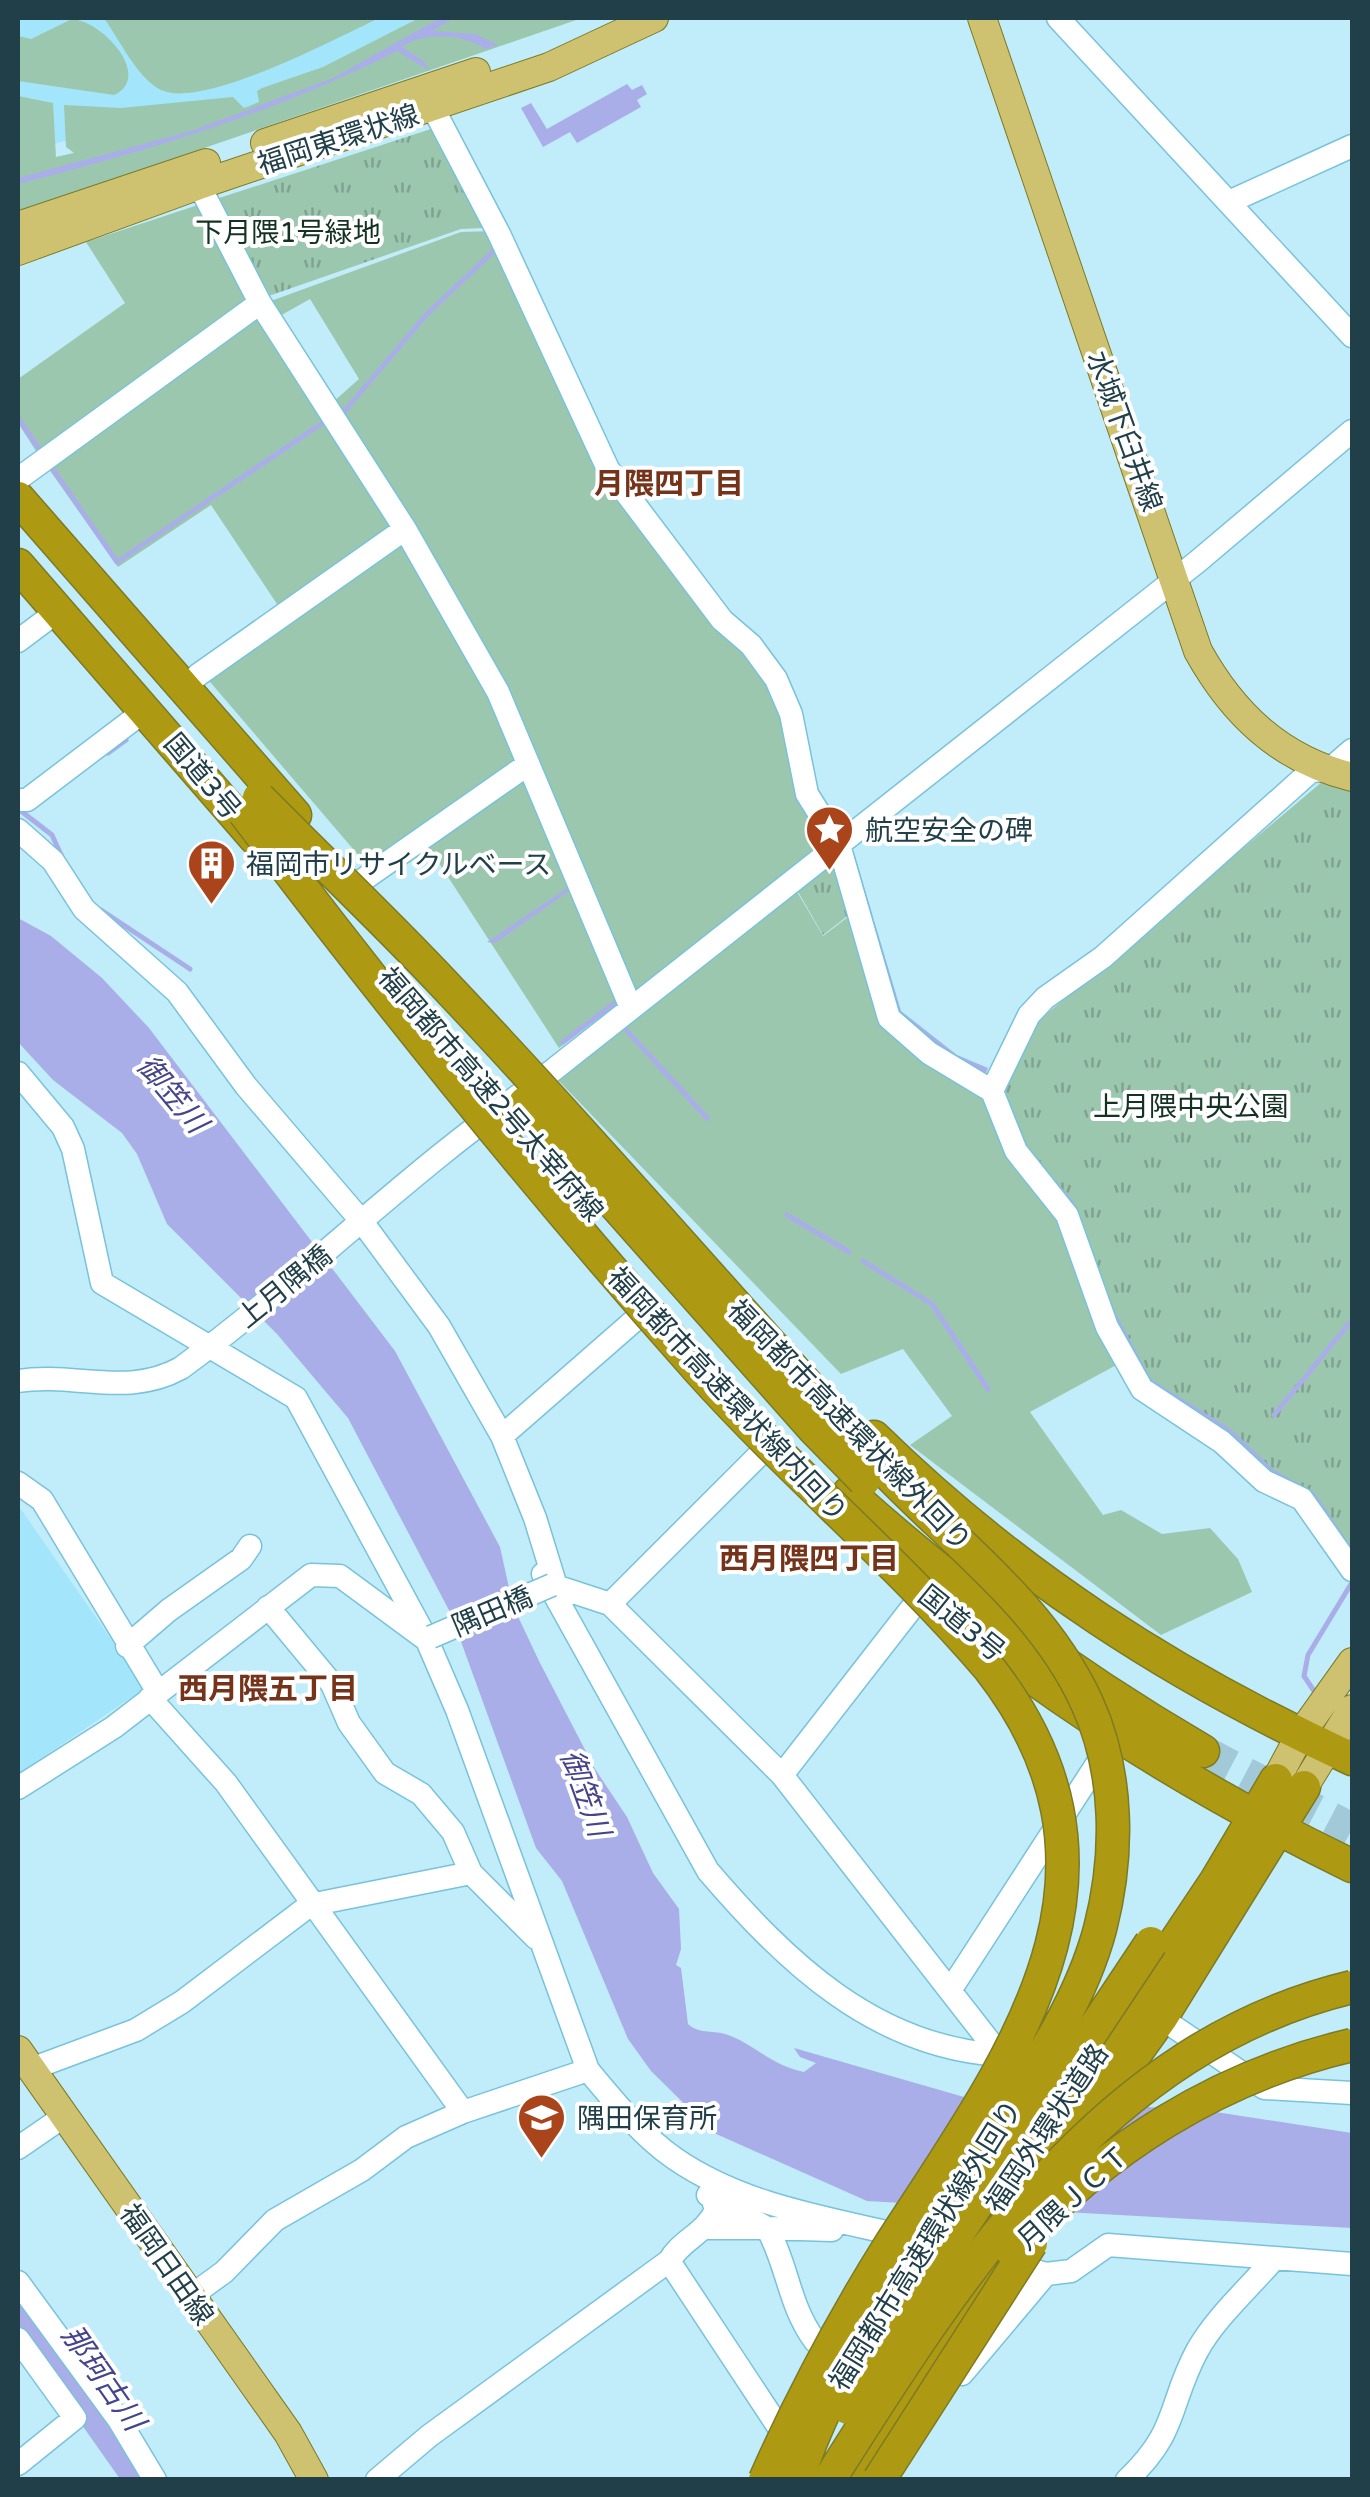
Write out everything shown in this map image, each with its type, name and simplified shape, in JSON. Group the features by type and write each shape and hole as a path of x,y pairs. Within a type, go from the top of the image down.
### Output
{"highway":[{"name":"国道3号","path":"18,498 182,690 762,1328 905,1468 986,1538 1110,1630 1326,1747"},
{"name":"福岡都市高速環状線外回り","path":"18,522 251,805 441,980 878,1462 1004,1586 1074,1678 1101,1739 1112,1801 1110,1872 1099,1932 1080,1982 1012,2103 851,2356 797,2480"},
{"name":"福岡都市高速環状線内回り","path":"18,553 251,805 391,1006 567,1219 766,1441 989,1668 1024,1722 1046,1773 1060,1840 1062,1873 1052,1948 1034,2002 1012,2053 836,2334 765,2480"},
{"name":"国道3号","path":"18,565 147,708 644,1312 766,1448 926,1596 1016,1667 1116,1734 1267,1824 1352,1866"},
{"name":"福岡都市高速2号太宰府線","path":"251,805 680,1310 857,1487 916,1553 1050,1654 1208,1742"},
{"name":"福岡外環状道路","path":"856,2480 999,2270 1042,2181 1161,2018 1290,1783"},
{"name":"福岡外環状道路","path":"817,2480 962,2249 1045,2137 1216,1880 1267,1824"},
{"path":"805,2480 912,2302 1151,1943 1182,1906 1216,1880"},
{"path":"829,2480 937,2315 1061,2158 1097,2123 1170,2066 1232,2031 1262,2016 1352,1986"},
{"name":"月隈ＪＣＴ","path":"874,2469 979,2292 1031,2230 1067,2196 1120,2152 1202,2099 1248,2077 1352,2045"},
{"path":"856,2480 874,2469 999,2270 1031,2243 1124,2073"},
{"path":"888,2480 962,2365 999,2270"}],"main road":[{"path":"18,226 545,49 617,18"},
{"name":"福岡東環状線","path":"18,251 199,184 433,108 593,50 654,18"},
{"name":"水城下臼井線","path":"982,18 1198,651 1234,708 1258,732 1340,773"},
{"path":"1326,1747 1352,1662"},
{"path":"1290,1783 1326,1747 1352,1709"},
{"name":"福岡日田線","path":"24,2059 288,2433 314,2480"}],"street":[{"path":"1058,18 1352,336"},
{"path":"433,108 499,234 608,469 722,620 751,646 776,679 791,714 806,794 840,845 889,1018 929,1053 992,1091 1016,1151 1067,1215 1107,1326 1142,1390 1222,1442 1264,1481 1302,1499 1352,1570"},
{"path":"1229,202 1352,146"},
{"path":"199,184 260,303 405,529 498,692 631,1008"},
{"path":"18,479 260,303"},
{"name":"上月隅橋","path":"18,1381 64,1379 128,1386 159,1380 211,1345 484,1119 538,1082 840,845 937,762 1175,577 1352,430"},
{"path":"182,690 405,529"},
{"path":"18,641 58,611"},
{"path":"18,800 27,800 147,708"},
{"path":"992,1091 1029,1015 1046,998 1103,957 1311,771 1340,773 1352,750"},
{"path":"357,884 527,765"},
{"path":"18,830 54,861 84,909 177,992 246,1086 439,1326 502,1436 554,1584 610,1604 782,1775 1000,2055"},
{"path":"18,1073 62,1127 73,1148 102,1284 296,1398 428,1638 588,2070 670,2173 767,2228 780,2249 785,2284 815,2340"},
{"path":"502,1436 644,1312"},
{"path":"610,1604 766,1448"},
{"path":"18,1482 42,1500 154,1695 226,1784 310,1906 463,2112"},
{"path":"526,1499 543,1574 708,1872 802,1970 856,2011 919,2040 1000,2055 1064,2051"},
{"path":"127,1646 168,1610 241,1559 250,1546"},
{"path":"18,1788 114,1728 311,1575 340,1576 428,1638"},
{"name":"隅田橋","path":"428,1638 554,1584"},
{"path":"782,1775 910,1609 926,1596"},
{"path":"268,1607 332,1684 349,1723 386,1773 421,1794 453,1832 472,1873 539,1940"},
{"path":"951,1988 1116,1734"},
{"path":"24,2059 136,2030 182,2002 310,1906 472,1873"},
{"path":"1161,2018 1264,2088 1352,2093"},
{"path":"191,2296 224,2272 275,2220 362,2170 406,2137 463,2112 588,2070"},
{"path":"18,2148 63,2117"},
{"path":"628,2117 673,2158 716,2183 852,2232"},
{"path":"377,2480 429,2436 708,2228 716,2210 712,2197"},
{"path":"708,2228 852,2232 962,2249 999,2270 1046,2274 1071,2271 1108,2246 1352,2264"},
{"path":"1127,2480 1155,2454 1173,2420 1198,2350 1273,2260"},
{"path":"668,2261 817,2480"},
{"path":"874,2469 1046,2274"},
{"path":"18,2282 119,2420 155,2480"},
{"path":"18,2339 75,2418 18,2464"}],"shaded area":[{"path":"18,18 580,18 126,174 69,140 18,153"},
{"path":"18,1505 145,1688 18,1774"}],"green space":[{"path":"104,18 379,18 270,69 207,90 180,93 161,90 144,77"},
{"path":"419,18 582,18 18,212 18,96 53,103 56,157 74,153 66,147 64,105 121,108 233,97 244,108 259,102 257,91 262,88 323,67"},
{"path":"72,19 96,29 119,50 128,75 125,86 114,95 18,81 18,36 31,39"},
{"name":"下月隈1号緑地","path":"437,127 488,220 483,228 461,229 263,298 213,200"},
{"path":"198,205 250,297 38,454 18,423 18,379 125,303 86,242"},
{"path":"494,231 589,440 762,664 830,839 635,994 503,688 333,402 359,379 310,299 278,317 268,302 461,232"},
{"path":"258,314 394,530 281,610 211,505 118,567 46,465"},
{"path":"398,539 494,697 519,758 371,870 205,676"},
{"path":"519,776 527,779 617,999 616,1005 559,1048 426,843"},
{"name":"上月隈中央公園","path":"1323,781 1352,791 1352,1561 1304,1495 1144,1386 1091,1276 1018,1150 996,1090 1037,1022"},
{"path":"834,863 854,911 823,935 797,890"},
{"path":"796,890 823,936 856,911 880,1015 978,1087 1057,1214 1120,1363 1030,1412 1103,1515 1121,1510 1162,1534 1210,1528 1238,1559 1252,1592 1161,1635 910,1445 952,1416 903,1349 841,1374 558,1080"}],"water":[{"path":"440,18 454,18 432,31 476,34 498,45 485,49 455,37 421,39 402,47 424,61 430,71 397,51 258,112 18,184 18,178 191,131 333,78"},
{"path":"627,84 632,90 642,85 647,94 637,100 641,107 577,143 570,132 543,147 521,108 531,103 547,129"},
{"path":"854,853 901,1011 957,1055 988,1068 985,1076 900,1021 848,856"},
{"path":"570,886 572,889 495,943 487,942"},
{"name":"御笠川","path":"18,918 51,936 102,978 149,1028 395,1351 500,1547 513,1606 539,1661 595,1769 627,1817 653,1873 679,1909 681,1949 676,1965 681,1968 688,2024 735,2038 782,2065 804,2072 816,2063 800,2057 794,2048 964,2097 1203,2110 1352,2133 1352,2228 867,2201 714,2133 651,2071 628,2039 562,1881 536,1848 451,1614 348,1418 277,1334 167,1224 137,1154 122,1133 53,1080 18,1042"},
{"path":"1024,1144 1074,1202 1113,1308 1151,1379 1231,1429 1273,1469 1315,1493 1352,1548 1352,1561 1271,1475 1146,1385 1018,1147"},
{"path":"18,2292 151,2479 120,2479 18,2334"}],"waterway":[{"path":"342,414 427,314 498,247"},
{"path":"18,418 39,449"},
{"path":"50,465 117,562 327,420"},
{"path":"108,753 126,740"},
{"path":"21,811 52,835 62,857"},
{"path":"101,910 190,969"},
{"path":"563,1042 613,1004"},
{"path":"627,1031 707,1118"},
{"path":"787,1215 849,1252"},
{"path":"863,1261 932,1304 988,1389"},
{"path":"1274,1415 1352,1320"},
{"path":"1316,1694 1304,1676 1308,1655 1351,1584"}],"tunnel":[{"path":"1203,1751 1352,1829"}],"place":[{"name":"航空安全の碑","path":"830,872"},
{"name":"福岡市リサイクルベース","path":"211,906"},
{"name":"隅田保育所","path":"542,2160"}],"district":[{"name":"月隈四丁目","path":"669,484"},
{"name":"西月隈四丁目","path":"809,1559"},
{"name":"西月隈五丁目","path":"268,1689"}],"water label":[{"name":"那珂古川","path":"103,2378"}]}
